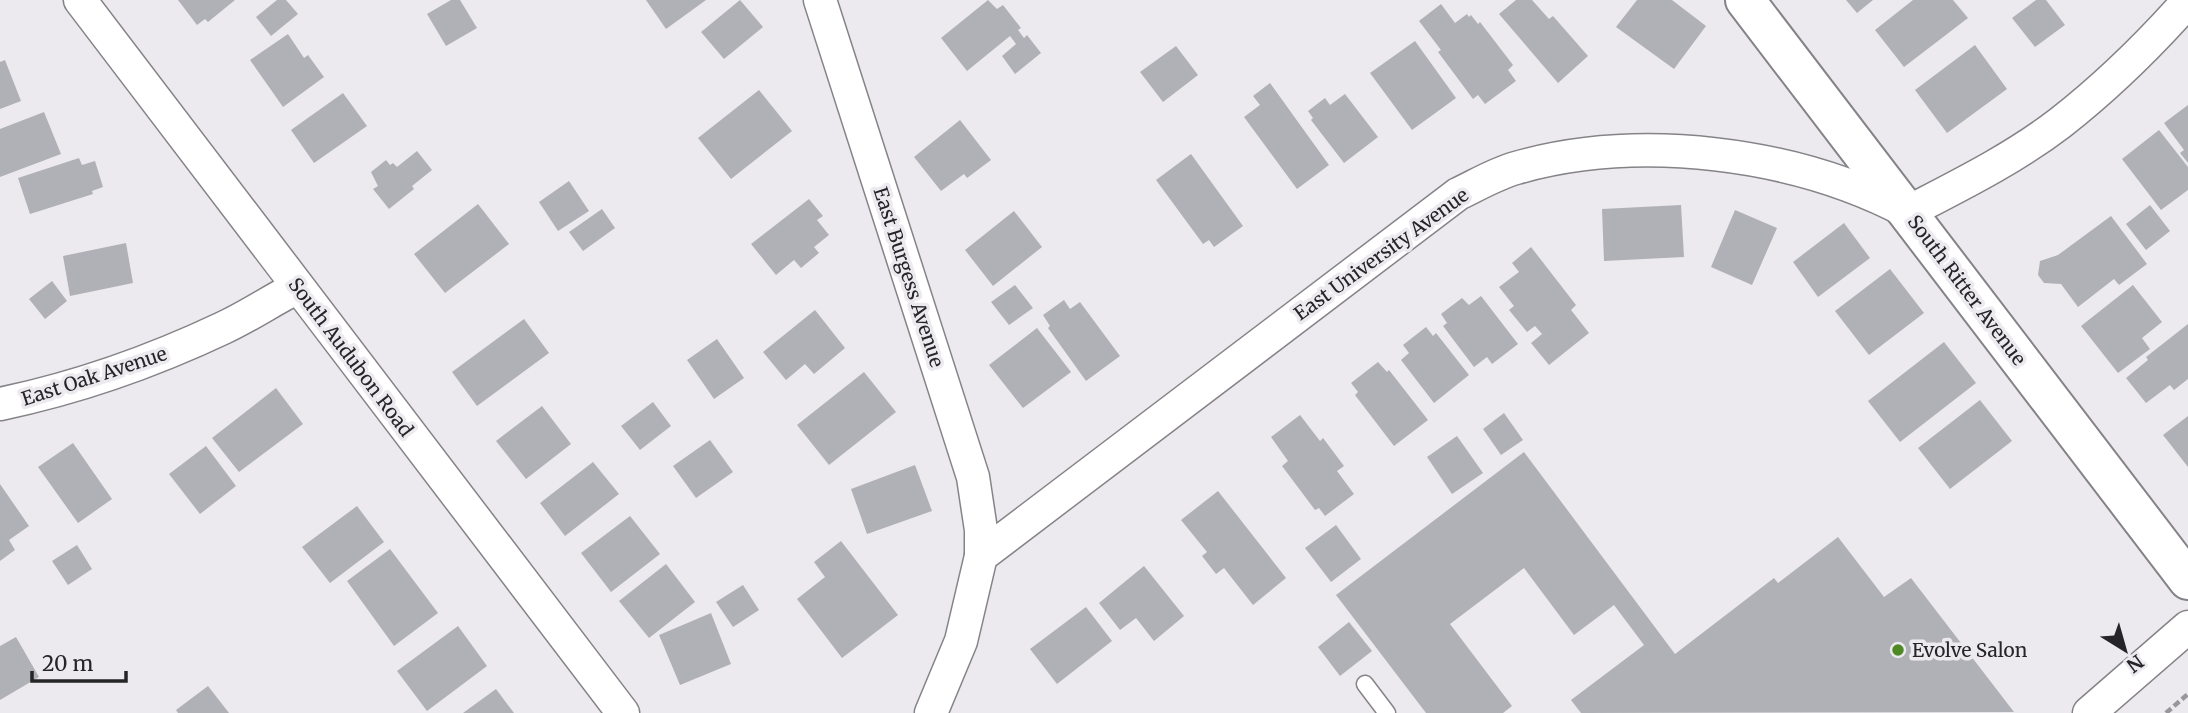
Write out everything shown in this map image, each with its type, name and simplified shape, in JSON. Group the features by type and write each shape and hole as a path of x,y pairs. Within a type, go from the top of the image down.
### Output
{"street":[{"name":"South Audubon Road","path":"79,0 623,713"},
{"name":"East Burgess Avenue","path":"820,0 974,477 982,530 981,556"},
{"name":"South Ritter Avenue","path":"1745,0 2188,580"},
{"path":"1908,212 1973,179 2059,124 2115,77 2188,1"},
{"name":"East University Avenue","path":"981,556 1458,194 1486,179 1540,162 1626,151 1713,154 1799,170 1854,187 1908,212"},
{"name":"East Oak Avenue","path":"0,404 33,398 143,364 222,329 298,287"},
{"path":"931,713 961,642 981,556"},
{"path":"2089,713 2188,627"}],"lane":[{"path":"1365,684 1387,713"}],"path":[{"path":"2166,713 2188,694"}],"building":[{"path":"178,0 235,0 208,22 205,19 197,25"},
{"path":"277,0 286,0 298,14 271,36 256,17"},
{"path":"451,0 460,0 477,28 446,46 427,14"},
{"path":"646,0 706,0 666,29"},
{"path":"740,0 763,27 724,59 701,32"},
{"path":"988,0 997,9 1003,5 1021,28 1018,30 1024,38 1027,35 1041,53 1015,74 1002,56 1016,44 1010,36 967,71 941,38"},
{"path":"1516,0 1532,0 1549,19 1553,16 1588,56 1558,83 1499,14"},
{"path":"1637,0 1672,0 1706,26 1674,69 1616,27"},
{"path":"1846,0 1873,0 1857,13"},
{"path":"1913,0 1953,0 1968,18 1904,67 1875,30"},
{"path":"2036,0 2046,0 2065,25 2035,47 2012,18"},
{"path":"1441,4 1455,23 1467,14 1478,24 1480,22 1513,65 1508,70 1516,81 1485,104 1478,95 1473,99 1419,21"},
{"path":"288,34 304,58 308,55 324,77 283,107 250,60"},
{"path":"1415,41 1456,98 1412,130 1370,73"},
{"path":"1975,45 2007,89 1947,133 1915,90"},
{"path":"1176,46 1198,75 1163,102 1140,72"},
{"path":"5,60 21,101 0,109 0,62"},
{"path":"1270,83 1329,165 1297,189 1244,117 1260,105 1253,96"},
{"path":"759,90 792,131 731,179 698,138"},
{"path":"343,93 367,126 314,163 291,130"},
{"path":"1345,94 1378,137 1344,163 1311,120 1313,118 1308,111 1325,98 1330,105"},
{"path":"2188,105 2188,163 2180,153 2184,150 2164,123"},
{"path":"44,112 61,154 0,177 0,129"},
{"path":"960,120 991,160 967,178 964,174 941,191 914,157"},
{"path":"2159,130 2188,167 2188,190 2161,210 2122,159"},
{"path":"417,151 432,170 389,209 373,189 378,186 371,172 386,160 397,167"},
{"path":"1191,154 1243,226 1214,247 1209,240 1203,244 1156,180"},
{"path":"79,158 82,165 95,161 103,187 92,191 93,194 30,214 18,178"},
{"path":"569,181 589,211 558,231 539,202"},
{"path":"809,199 823,216 817,220 829,235 814,247 819,253 801,268 794,260 776,275 751,244"},
{"path":"478,204 509,244 445,293 414,254"},
{"path":"1681,205 1684,257 1604,261 1602,209"},
{"path":"2150,205 2170,231 2146,250 2126,224"},
{"path":"602,209 615,228 583,251 569,232"},
{"path":"1735,210 1777,228 1752,285 1711,267"},
{"path":"1014,211 1042,247 993,286 965,250"},
{"path":"2111,216 2147,264 2119,285 2114,279 2078,307 2061,284 2044,283 2038,275 2040,261 2058,255"},
{"path":"1844,223 1870,258 1818,297 1793,262"},
{"path":"126,243 133,283 70,296 63,256"},
{"path":"1531,247 1576,305 1571,310 1589,333 1549,365 1531,343 1542,334 1535,326 1527,332 1509,310 1514,306 1499,287 1519,272 1512,263"},
{"path":"1890,269 1924,313 1869,355 1835,311"},
{"path":"52,281 67,301 45,319 29,299"},
{"path":"1015,285 1033,308 1009,325 991,302"},
{"path":"2133,285 2162,322 2142,338 2150,349 2118,373 2081,326"},
{"path":"1481,296 1518,344 1492,364 1487,357 1474,367 1443,326 1447,323 1441,314 1462,298 1469,305"},
{"path":"1064,300 1070,309 1080,302 1120,356 1086,381 1048,328 1050,326 1043,315"},
{"path":"815,310 845,348 814,374 805,364 786,380 763,352"},
{"path":"524,319 549,353 477,406 452,372"},
{"path":"2188,324 2188,379 2174,390 2170,385 2146,403 2126,378 2148,360 2146,357"},
{"path":"1426,327 1433,336 1436,333 1469,375 1434,403 1401,360 1409,353 1403,345"},
{"path":"1037,328 1071,372 1023,408 989,365"},
{"path":"717,339 744,378 714,399 687,360"},
{"path":"1944,342 1976,383 1900,442 1868,401"},
{"path":"1378,362 1387,372 1389,370 1428,420 1394,446 1355,395 1358,392 1351,383"},
{"path":"864,372 896,412 829,465 797,425"},
{"path":"276,388 303,424 239,472 212,438"},
{"path":"1980,400 2012,441 1950,489 1918,448"},
{"path":"653,402 671,426 640,450 621,426"},
{"path":"542,406 571,444 526,479 496,441"},
{"path":"1504,413 1523,440 1501,455 1483,429"},
{"path":"1300,415 1320,441 1323,438 1344,466 1337,471 1354,494 1325,516 1319,508 1315,510 1282,466 1288,461 1271,437"},
{"path":"2188,416 2188,467 2163,435"},
{"path":"1457,436 1483,473 1452,494 1427,457"},
{"path":"710,440 733,472 696,498 673,466"},
{"path":"73,443 112,499 78,523 38,467"},
{"path":"206,446 236,486 200,514 169,474"},
{"path":"1524,452 1675,654 1774,578 1778,583 1838,537 1884,597 1911,578 2014,712 1581,713 1571,700 1644,645 1614,605 1574,635 1524,568 1450,624 1512,706 1503,713 1426,713 1336,595"},
{"path":"593,462 619,494 565,536 540,503"},
{"path":"915,465 932,511 867,534 851,489"},
{"path":"0,484 29,526 9,540 15,550 0,561"},
{"path":"1218,491 1286,578 1253,605 1224,568 1216,574 1202,556 1207,552 1181,520"},
{"path":"357,506 384,542 330,583 302,547"},
{"path":"630,516 660,554 611,592 581,553"},
{"path":"1336,525 1361,559 1331,582 1305,548"},
{"path":"841,541 898,615 842,658 797,599 825,577 814,562"},
{"path":"77,545 92,569 68,585 52,561"},
{"path":"390,549 438,613 394,646 347,581"},
{"path":"666,564 695,602 649,638 619,601"},
{"path":"1144,566 1184,616 1154,641 1136,618 1120,630 1099,603"},
{"path":"743,585 759,610 733,627 716,602"},
{"path":"1086,607 1112,641 1057,684 1030,649"},
{"path":"711,613 731,664 680,685 659,635"},
{"path":"1349,622 1372,651 1340,676 1318,647"},
{"path":"458,626 487,666 427,711 397,671"},
{"path":"16,637 39,677 0,700 0,646"},
{"path":"208,686 229,713 178,713 176,710"},
{"path":"496,689 514,713 463,713"}],"place":[{"name":"Evolve Salon","path":"1898,650"}]}
